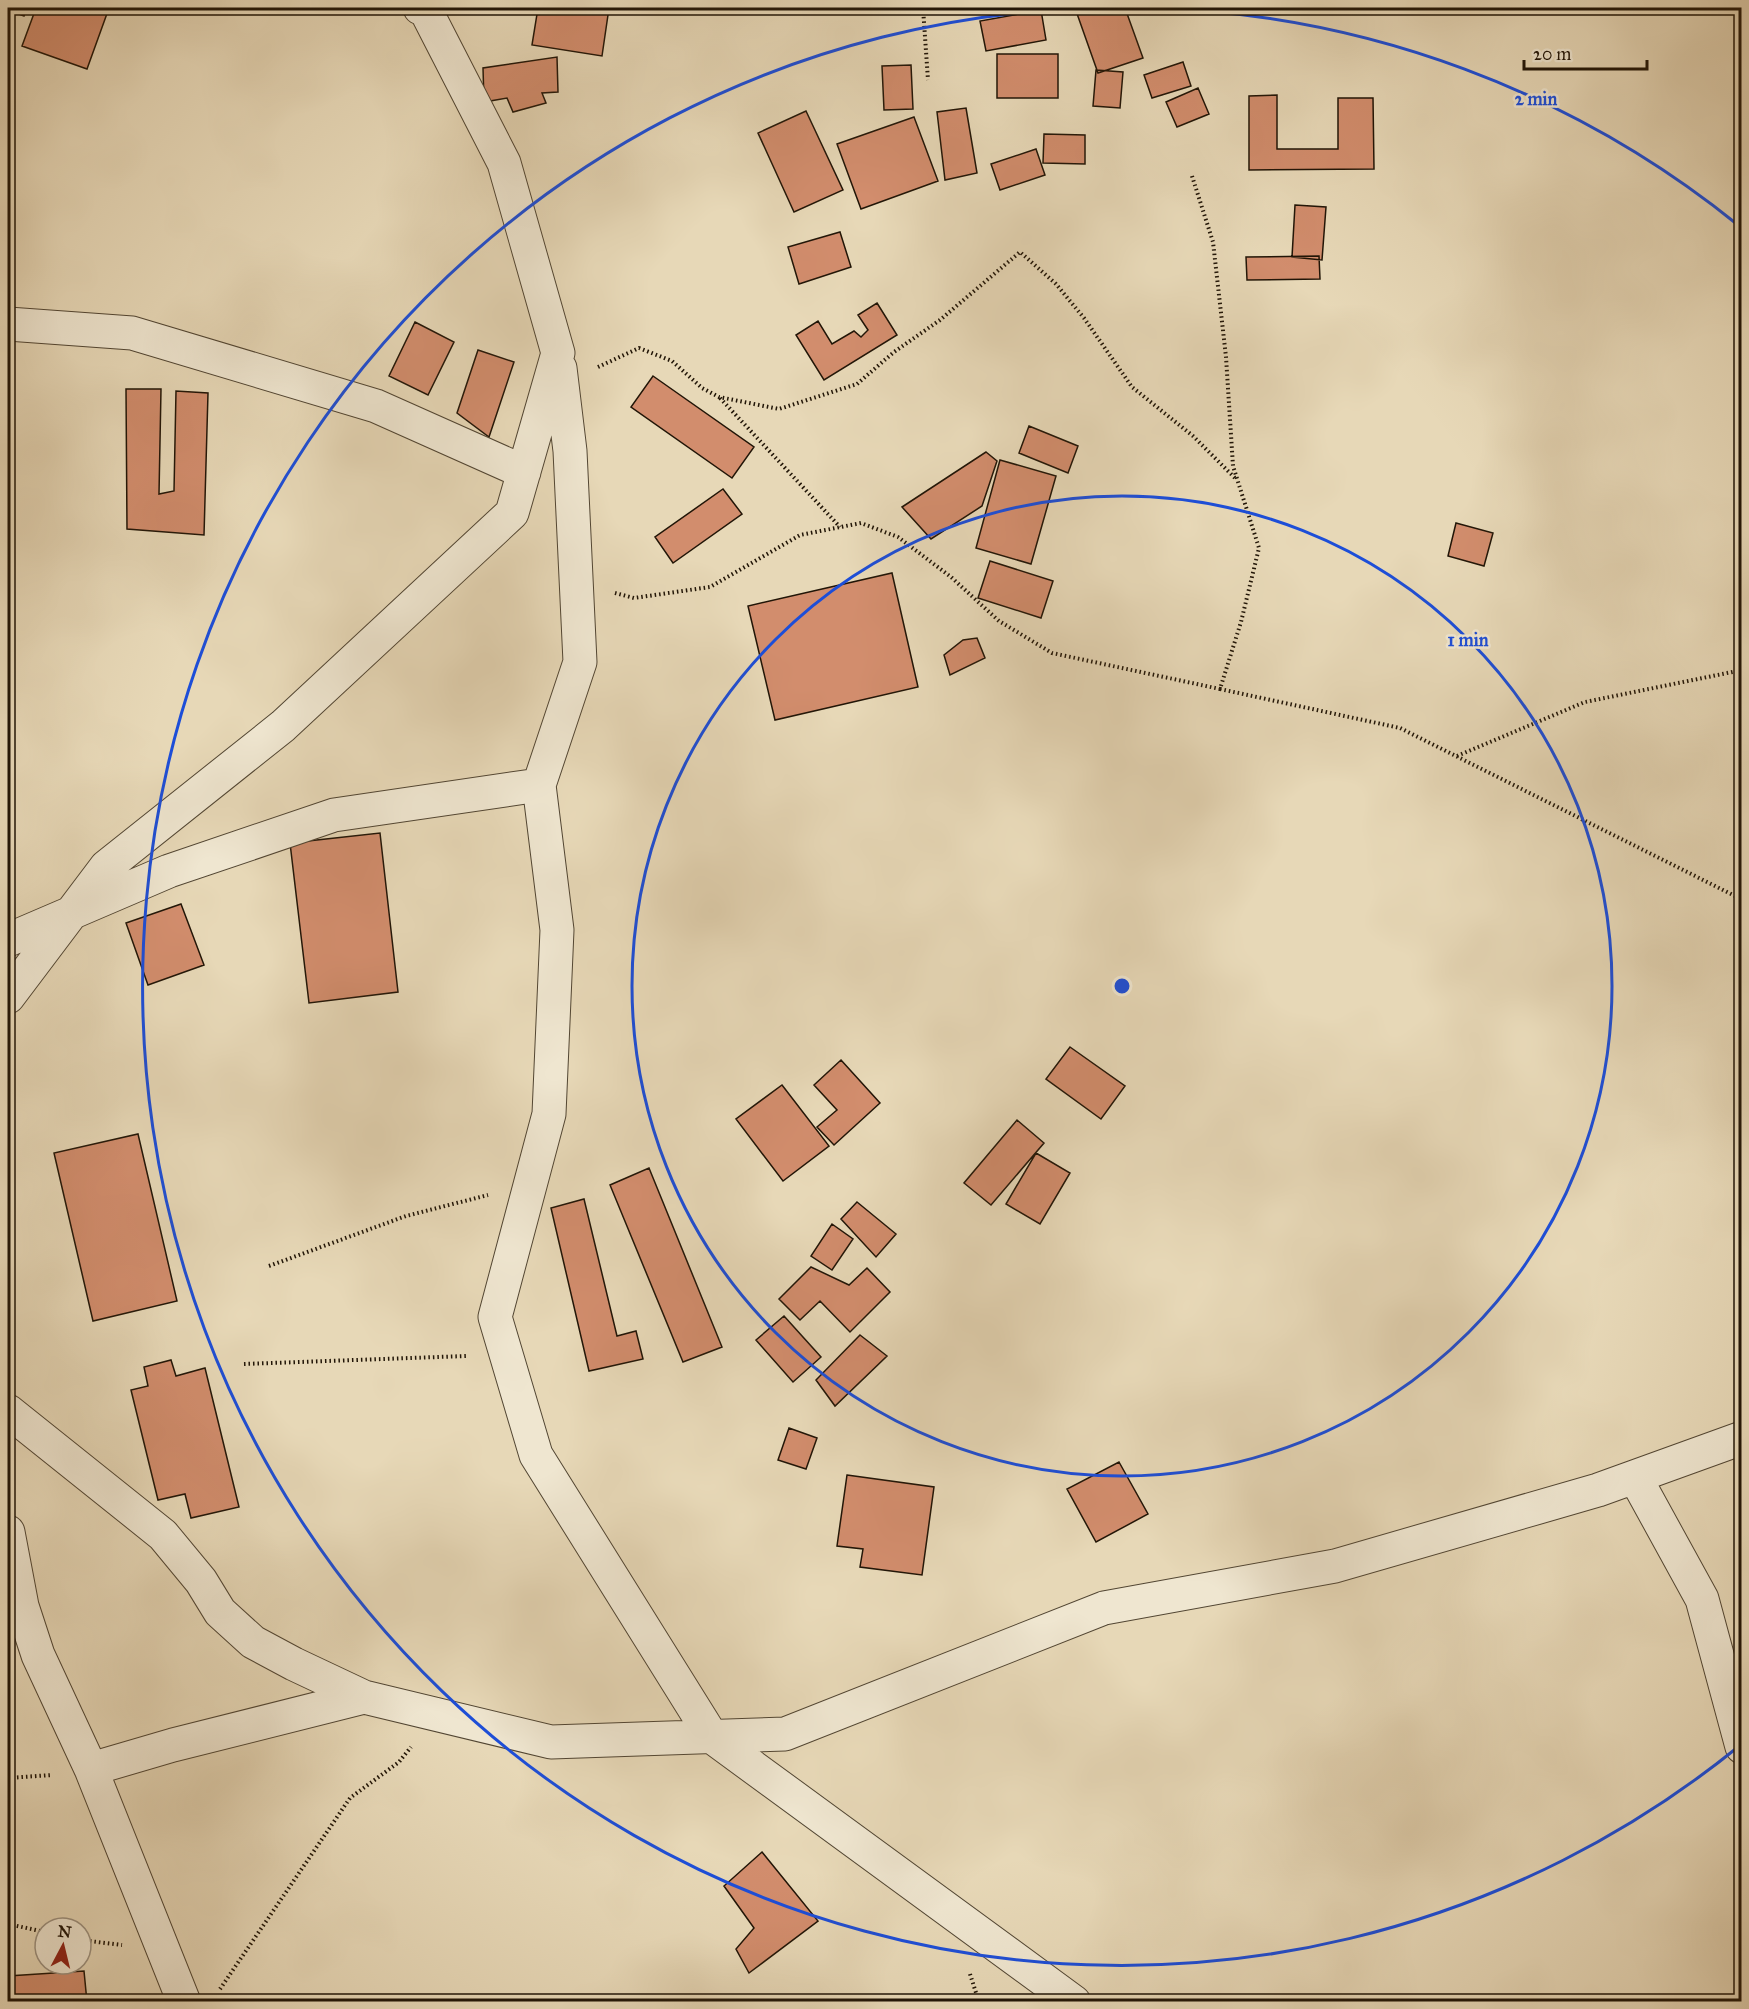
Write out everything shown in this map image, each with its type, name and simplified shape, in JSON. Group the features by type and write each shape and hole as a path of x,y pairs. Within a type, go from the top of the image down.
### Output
{"street":[{"path":"420,8 425,9 504,163 558,353 570,451 580,662 539,785 557,930 549,1114 495,1317 536,1455 712,1737 1074,2001"},
{"path":"8,324 132,333 376,406 524,472"},
{"path":"8,997 106,867 283,726 512,513 558,353"},
{"path":"8,940 169,871 334,814 539,785"},
{"path":"8,1411 163,1535 201,1581 220,1612 253,1642 364,1697 551,1742 785,1734 1104,1608 1335,1566 1598,1490 1742,1438"},
{"path":"1635,1477 1702,1599 1742,1747"},
{"path":"8,1533 22,1606 38,1655 91,1769 184,2001"},
{"path":"91,1769 173,1745 364,1697"}],"path":[{"path":"922,8 928,81"},
{"path":"1192,176 1213,242 1226,357 1233,466 1259,548 1241,622 1220,689"},
{"path":"562,390 603,363 639,348 672,361 702,388 719,397 779,409 857,384 894,352 940,320 1020,252 1056,284 1084,318 1132,387 1193,436 1237,479"},
{"path":"719,397 840,527"},
{"path":"577,582 634,598 710,587 800,536 861,523 897,537 951,577 999,621 1052,653 1400,728 1737,897"},
{"path":"1456,757 1585,702 1742,670"},
{"path":"269,1266 406,1216 530,1185"},
{"path":"244,1364 506,1355"},
{"path":"218,1992 301,1874 350,1798 399,1762 439,1715"},
{"path":"8,1924 33,1929"}],"building":[{"path":"8,8 27,8 24,16"},
{"path":"36,8 109,8 87,69 22,46"},
{"path":"538,8 609,8 602,56 532,45"},
{"path":"1075,8 1125,8 1143,58 1098,73"},
{"path":"1041,10 1046,40 986,51 980,21"},
{"path":"997,54 1058,54 1058,98 997,98"},
{"path":"557,57 558,92 542,93 546,103 513,112 507,98 484,102 483,68"},
{"path":"1183,62 1191,86 1152,98 1144,75"},
{"path":"911,65 913,109 884,110 882,66"},
{"path":"1096,70 1123,72 1120,108 1093,106"},
{"path":"1198,88 1209,114 1177,127 1166,102"},
{"path":"1277,95 1277,149 1338,149 1338,98 1373,98 1374,169 1249,170 1249,96"},
{"path":"966,108 977,173 945,180 937,112"},
{"path":"806,111 843,190 794,212 758,133"},
{"path":"914,117 938,181 861,209 837,144"},
{"path":"1044,134 1085,135 1085,164 1043,163"},
{"path":"1036,149 1045,175 1000,190 991,164"},
{"path":"1295,205 1326,207 1322,260 1292,257"},
{"path":"840,232 851,267 799,284 788,247"},
{"path":"1319,256 1320,279 1247,280 1246,257"},
{"path":"877,303 897,335 824,380 796,335 818,321 832,344 854,331 861,337 868,330 858,315"},
{"path":"415,322 454,342 428,395 389,376"},
{"path":"478,350 514,362 489,437 457,413"},
{"path":"653,376 754,447 732,478 631,407"},
{"path":"126,389 161,389 159,494 174,491 176,391 208,393 204,535 127,529"},
{"path":"1029,426 1078,446 1068,473 1019,453"},
{"path":"986,452 997,461 982,506 931,539 902,507"},
{"path":"1000,460 1056,476 1031,564 976,548"},
{"path":"723,489 742,514 673,563 655,537"},
{"path":"1456,523 1493,533 1484,566 1448,556"},
{"path":"990,561 1053,581 1041,618 978,598"},
{"path":"892,573 918,687 775,720 748,606"},
{"path":"977,638 985,658 950,675 944,655 963,640"},
{"path":"380,833 398,992 309,1003 290,843"},
{"path":"181,904 204,965 148,985 126,923"},
{"path":"1070,1047 1125,1086 1101,1119 1046,1079"},
{"path":"841,1060 880,1103 834,1145 817,1127 837,1110 814,1085"},
{"path":"782,1085 829,1146 783,1181 736,1119"},
{"path":"1017,1120 1044,1143 991,1205 964,1183"},
{"path":"138,1134 177,1301 93,1321 54,1153"},
{"path":"1036,1153 1070,1173 1040,1224 1006,1204"},
{"path":"649,1168 722,1347 683,1362 610,1185"},
{"path":"584,1199 617,1336 636,1331 643,1359 589,1371 551,1208"},
{"path":"857,1202 896,1234 876,1257 841,1219"},
{"path":"832,1224 853,1239 832,1270 811,1256"},
{"path":"811,1267 849,1285 867,1268 890,1292 850,1332 820,1301 800,1320 779,1299"},
{"path":"784,1316 821,1357 793,1382 756,1340"},
{"path":"860,1335 887,1356 835,1406 816,1380"},
{"path":"171,1360 176,1376 205,1368 239,1507 191,1518 185,1494 158,1500 131,1390 148,1386 144,1367"},
{"path":"789,1428 817,1438 806,1469 778,1460"},
{"path":"1119,1462 1148,1514 1096,1542 1067,1489"},
{"path":"847,1475 934,1487 922,1575 860,1567 863,1549 837,1546"},
{"path":"762,1852 818,1921 749,1973 736,1949 754,1928 724,1886"},
{"path":"8,1976 84,1976 87,2002 8,2002"}]}
